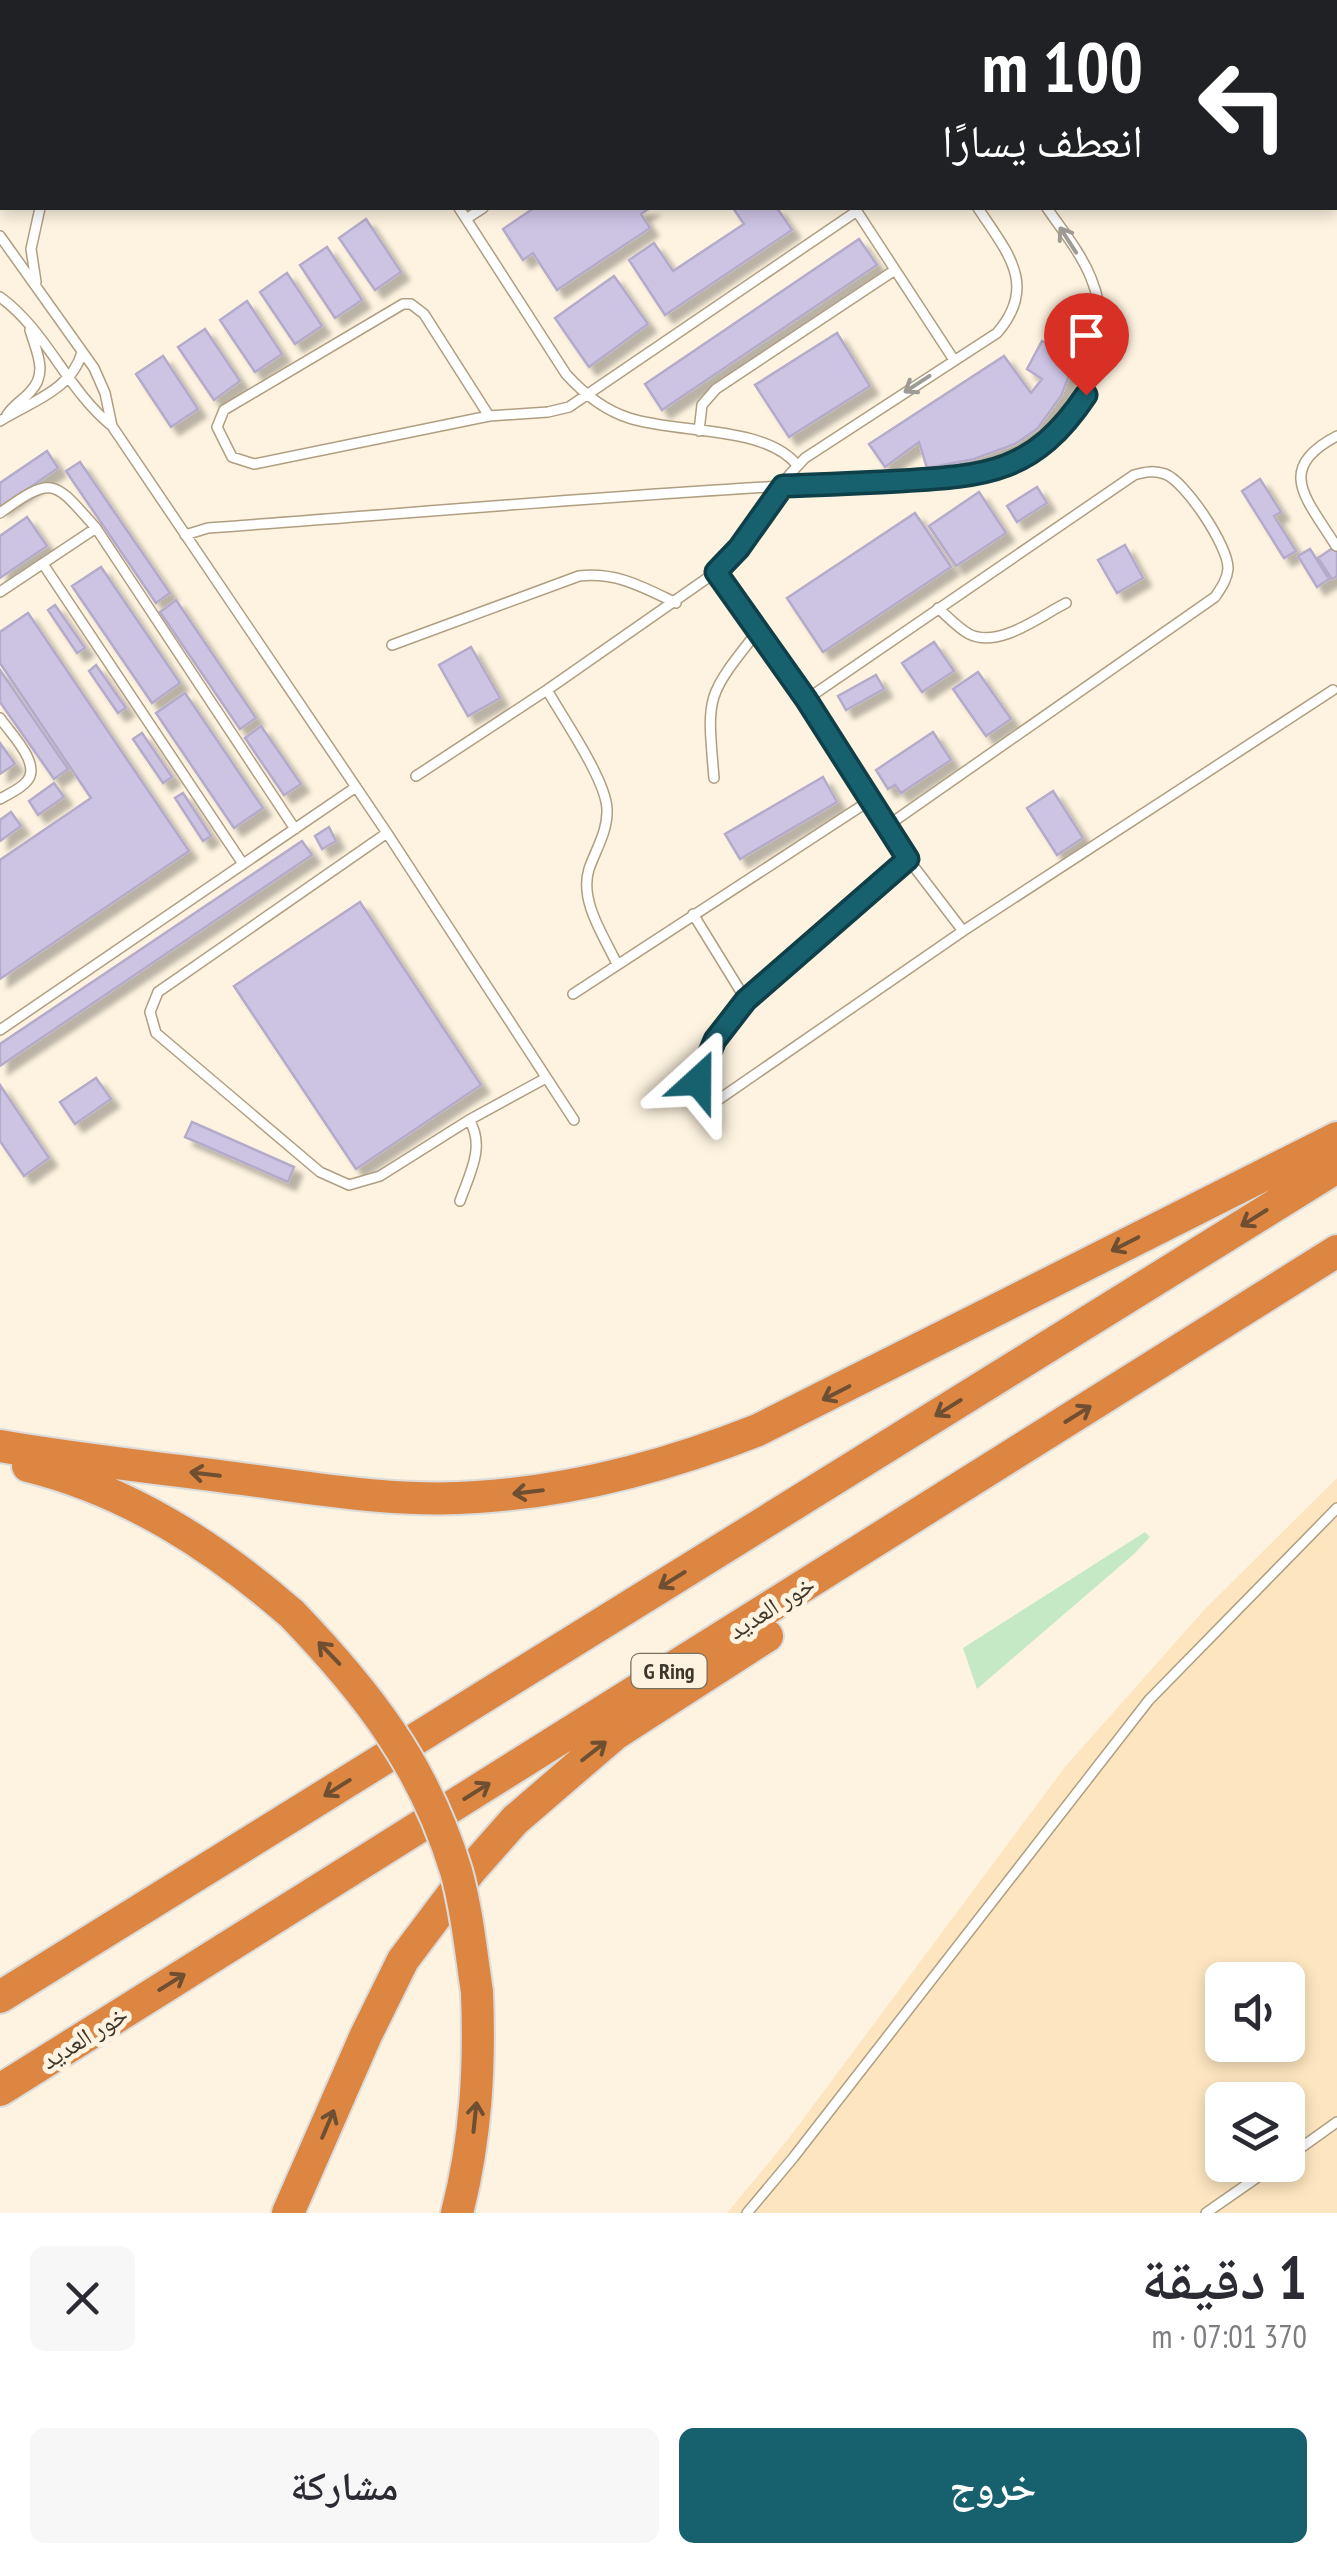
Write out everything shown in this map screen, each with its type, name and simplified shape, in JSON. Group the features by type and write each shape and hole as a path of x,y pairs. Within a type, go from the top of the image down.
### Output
{"highway":[{"path":"0,1446 410,1498 473,1498 582,1484 697,1454 774,1422 1337,1138"},
{"path":"0,1997 1337,1166"},
{"name":"خور العديد","path":"0,2090 1337,1251"},
{"path":"288,2213 403,1960 470,1871 515,1820 615,1734 901,1549 1022,1450"},
{"path":"0,1460 84,1484 134,1504 188,1535 246,1574 292,1614 350,1675 383,1717 415,1772 443,1834 456,1874 477,1992 480,2057 475,2121 456,2213"}],"lane":[{"path":"38,289 30,249 40,210"},
{"path":"460,210 566,374 588,396 629,418 772,444 797,465"},
{"path":"466,218 480,210"},
{"path":"488,416 424,314 403,304 224,410 217,427 232,456 254,464 488,416 558,410 588,396 854,210"},
{"path":"856,210 954,360"},
{"path":"416,776 676,603 739,548 797,465 997,333 1016,303 1018,285 1015,268 979,210"},
{"path":"185,534 208,528 783,486 966,477 1024,458 1069,421 1099,366 1100,304 1090,275 1048,210"},
{"path":"0,236 100,380 112,426"},
{"path":"699,432 702,405 716,389 894,270"},
{"path":"0,297 46,342 68,380 112,426 387,833 574,1120"},
{"path":"3,419 14,403 31,392 40,369 39,354 28,326"},
{"path":"3,419 68,380 82,352"},
{"path":"1336,546 1303,492 1299,474 1308,454 1337,436"},
{"path":"806,699 1122,482 1148,471 1176,480 1219,539 1228,568 1215,597 887,826"},
{"path":"0,513 36,488 52,487 67,496 96,528 294,829"},
{"path":"0,592 96,528"},
{"path":"42,564 243,864"},
{"path":"716,572 806,699 908,859 963,931"},
{"path":"392,645 580,576 602,574 623,578 676,603"},
{"path":"938,608 968,633 993,638 1066,603"},
{"path":"714,778 710,701 722,676 757,632"},
{"path":"548,690 604,791 607,820 588,872 586,889 617,964"},
{"path":"908,859 746,1000 722,1028 702,1067 697,1087 706,1100 718,1100 963,931 1333,690"},
{"path":"0,718 29,760 32,772 26,783 0,800"},
{"path":"0,1030 356,787"},
{"path":"573,994 869,800"},
{"path":"387,833 158,992 150,1012 156,1033 320,1172 349,1185 380,1176 546,1078"},
{"path":"692,914 746,1000"},
{"path":"460,1202 478,1147 469,1120"},
{"path":"747,2213 794,2158 1149,1700 1337,1508"},
{"path":"1305,2144 1337,2122"},
{"path":"1206,2213 1251,2182"}],"shaded area":[{"path":"1337,1478 1337,2213 727,2213 789,2138 1065,1767 1205,1609"}],"green space":[{"path":"1145,1532 1150,1537 1134,1554 977,1689 963,1648"}],"building":[{"path":"531,210 647,210 641,214 650,228 557,290 533,253 523,260 503,229"},
{"path":"734,210 778,210 792,230 665,315 629,260 654,243 673,271 744,224"},
{"path":"366,219 401,272 375,290 339,238"},
{"path":"859,239 877,265 662,410 645,384"},
{"path":"327,247 362,300 335,318 300,265"},
{"path":"287,273 322,326 295,344 260,292"},
{"path":"614,276 648,324 589,367 555,318"},
{"path":"247,301 282,354 255,372 220,320"},
{"path":"205,329 240,381 214,400 178,347"},
{"path":"837,333 870,386 789,437 755,385"},
{"path":"1042,341 1076,358 1061,396 1037,429 1015,444 974,459 927,468 919,442 885,467 869,444 1004,356 1031,393 1042,379 1027,369"},
{"path":"163,356 198,409 171,427 136,374"},
{"path":"47,451 58,468 0,508 0,483"},
{"path":"80,462 170,593 156,603 66,471"},
{"path":"1260,479 1281,512 1274,516 1296,551 1284,558 1242,491"},
{"path":"1037,487 1047,503 1017,522 1007,506"},
{"path":"979,492 1006,533 956,566 929,526"},
{"path":"915,513 951,567 823,652 787,598"},
{"path":"27,517 47,546 0,578 0,536"},
{"path":"1125,545 1143,578 1117,593 1098,560"},
{"path":"1337,545 1337,576 1332,579 1318,558"},
{"path":"1310,549 1329,579 1317,587 1298,556"},
{"path":"101,567 180,683 152,703 72,586"},
{"path":"176,600 256,718 240,729 160,612"},
{"path":"55,605 85,648 77,653 48,610"},
{"path":"28,613 189,851 0,979 0,860 91,798 0,663 0,632"},
{"path":"934,642 954,671 922,692 902,663"},
{"path":"471,647 500,698 468,716 439,665"},
{"path":"96,665 126,708 118,713 89,671"},
{"path":"0,670 68,769 54,779 0,702"},
{"path":"978,672 1011,719 986,736 953,689"},
{"path":"876,675 884,689 846,710 838,696"},
{"path":"185,693 263,808 234,828 156,713"},
{"path":"261,726 301,784 284,795 245,738"},
{"path":"933,732 951,760 901,793 895,785 888,789 876,770"},
{"path":"142,733 172,777 163,783 133,739"},
{"path":"0,743 15,764 0,774"},
{"path":"823,777 837,802 740,859 725,834"},
{"path":"54,783 64,797 38,815 29,801"},
{"path":"1053,791 1083,838 1057,855 1027,808"},
{"path":"183,793 211,836 203,841 175,798"},
{"path":"11,812 21,826 0,841 0,820"},
{"path":"329,827 336,841 322,849 315,836"},
{"path":"302,841 312,855 0,1066 0,1044"},
{"path":"360,902 481,1085 356,1169 234,986"},
{"path":"96,1078 111,1099 75,1124 60,1102"},
{"path":"0,1085 49,1158 24,1176 0,1141"},
{"path":"192,1122 294,1167 288,1182 185,1137"}],"route":[{"path":"698,1081 722,1028 746,1000 908,859 806,699 716,572 732,557 783,486 966,477 996,470 1048,442 1069,421 1086,395"}]}
